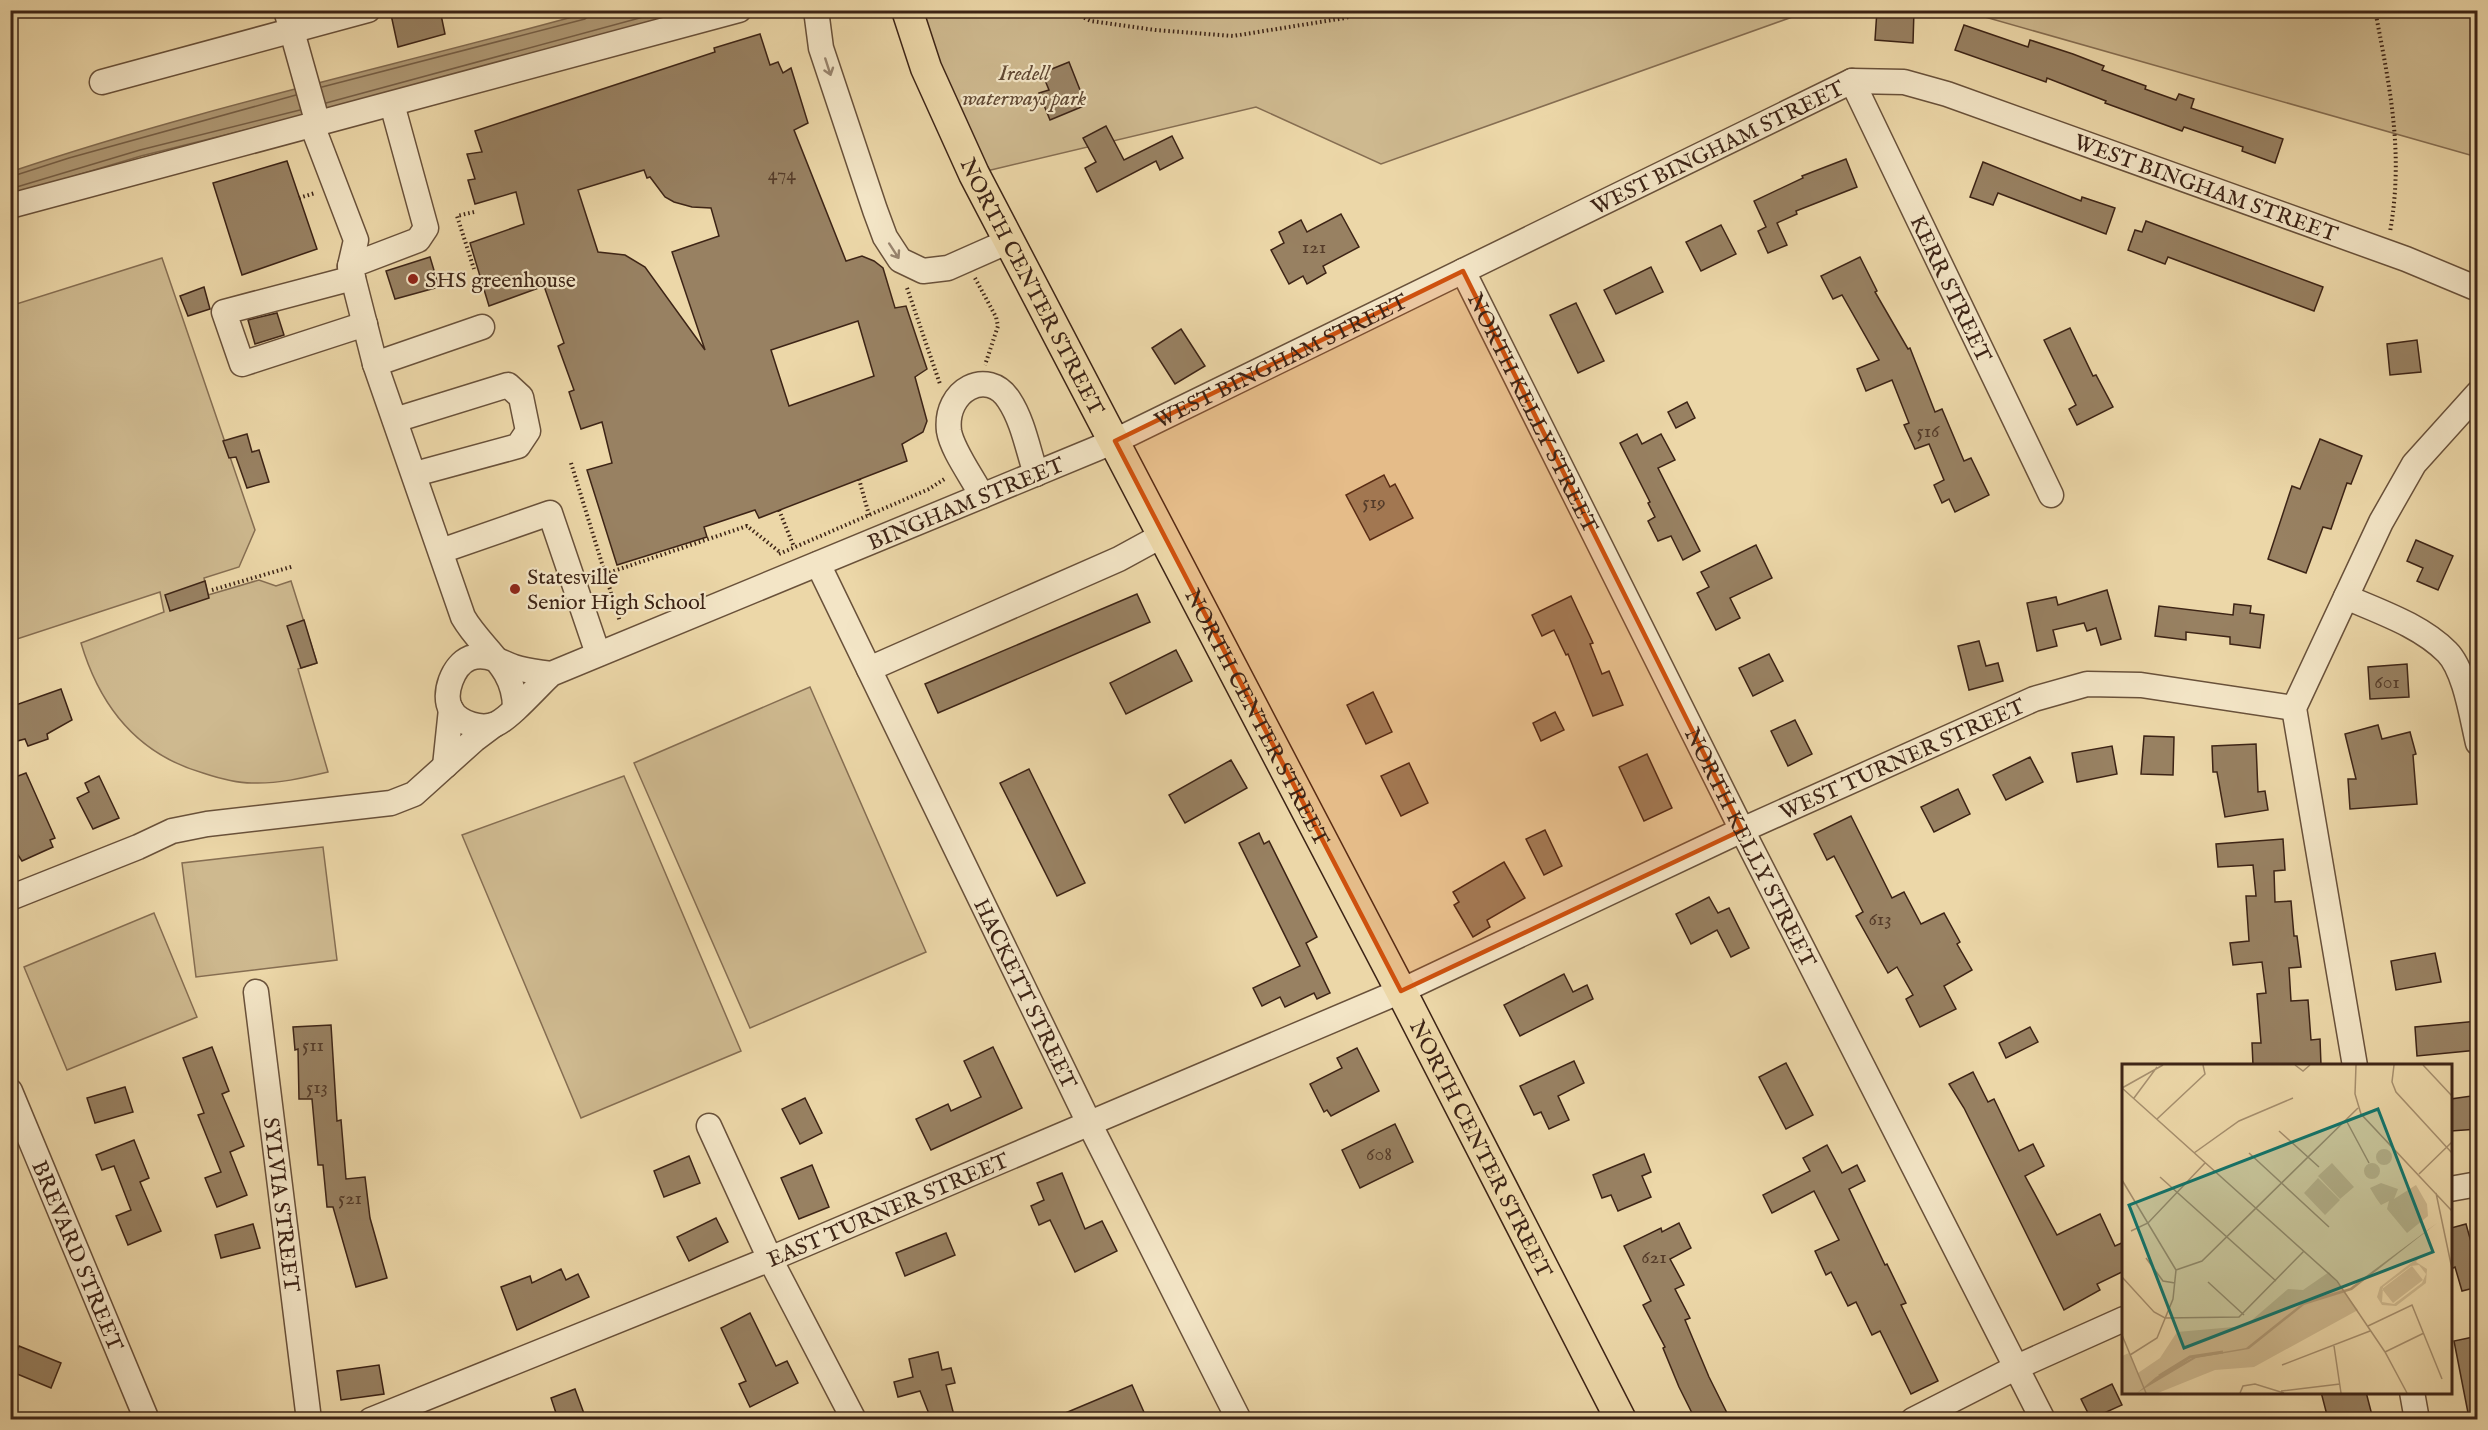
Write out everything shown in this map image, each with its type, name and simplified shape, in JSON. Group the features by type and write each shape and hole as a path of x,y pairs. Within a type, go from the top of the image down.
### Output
{"main road":[{"name":"NORTH CENTER STREET","path":"907,10 931,79 974,174 1401,991 1621,1419"}],"street":[{"path":"102,82 289,21 368,10"},
{"path":"10,206 739,10"},
{"path":"816,10 821,48 875,210 885,237 900,260 923,271 948,268 1009,242"},
{"path":"289,21 304,73 315,124 356,240 352,272 375,364 463,617 472,632 500,661 515,693 515,708"},
{"name":"WEST BINGHAM STREET","path":"1115,441 1852,81 1904,81 1947,94 2386,252 2478,289"},
{"name":"KERR STREET","path":"1852,81 2051,495"},
{"path":"365,324 242,364 224,312 352,272 418,240 426,228 392,104"},
{"name":"NORTH KELLY STREET","path":"1462,271 1742,830 2043,1419"},
{"path":"375,364 482,327"},
{"path":"395,420 508,385 521,398 528,430 518,447 415,474"},
{"path":"982,496 950,432 949,419 953,401 958,394 973,386 990,386 1008,398 1016,413 1036,474"},
{"path":"2355,1064 2294,708 2381,522 2414,464 2478,393"},
{"name":"BINGHAM STREET","path":"551,674 595,644 818,564 1115,441"},
{"path":"441,551 550,513 595,644"},
{"path":"869,669 1110,563 1164,535"},
{"name":"HACKETT STREET","path":"818,564 1090,1125 1239,1419"},
{"path":"2346,597 2418,630 2448,653 2465,687 2478,742"},
{"path":"445,766 451,709 448,692 463,617"},
{"path":"451,678 459,666 470,658 484,656 515,668 551,674"},
{"path":"10,898 138,848 172,831 207,824 391,803 414,794 494,725 504,720 551,674"},
{"name":"WEST TURNER STREET","path":"1401,991 1742,830 2034,699 2087,684 2141,685 2294,708"},
{"path":"451,709 464,721 479,726 494,725"},
{"name":"EAST TURNER STREET","path":"371,1419 770,1259 1401,991"},
{"name":"SYLVIA STREET","path":"256,992 309,1419"},
{"name":"BREVARD STREET","path":"10,1091 147,1419"},
{"path":"709,1126 770,1259 854,1419"},
{"path":"2452,1189 2478,1184"},
{"path":"1913,1419 2017,1366 2122,1319"},
{"path":"2412,1394 2417,1419"}],"path":[{"path":"936,16 947,10"},
{"path":"1068,10 1091,21 1155,30 1233,36 1345,18 1371,10"},
{"path":"2375,10 2393,103 2397,164 2395,201 2386,252"},
{"path":"299,198 315,193"},
{"path":"474,212 457,216 474,269"},
{"path":"970,269 996,317 998,326 984,368"},
{"path":"571,463 620,622"},
{"path":"770,557 929,489 946,479 947,471"},
{"path":"859,479 868,515"},
{"path":"779,510 794,547"},
{"path":"605,574 747,526 781,553"},
{"path":"212,590 294,566"},
{"path":"595,644 620,622 630,618"}],"highlighted area":[{"path":"1463,271 1742,830 1401,991 1115,441"}],"green space":[{"name":"Iredell waterways park","path":"923,11 1809,11 1381,164 1256,107 974,174"},
{"path":"1964,11 2477,11 2477,157"},
{"path":"162,258 255,530 239,567 204,578 208,595 259,580 276,586 291,581 317,663 298,669 328,772 271,783 227,780 180,765 159,754 124,725 99,688 81,643 164,612 160,592 11,641 10,306"},
{"path":"810,687 926,952 750,1028 634,763"},
{"path":"624,776 741,1051 581,1118 462,835"},
{"path":"323,847 337,960 196,977 182,863"},
{"path":"154,913 197,1017 67,1070 24,967"}],"water":[{"path":"594,11 691,11 325,110 141,156 11,195 10,172 82,149 228,107"}],"building":[{"path":"390,10 440,10 445,34 398,47"},
{"path":"1877,10 1914,10 1913,43 1875,40"},
{"path":"1964,25 2028,47 2030,40 2073,54 2104,66 2102,70 2176,100 2179,94 2194,99 2191,108 2283,139 2275,163 2242,151 2243,147 2184,127 2182,131 2105,103 2106,101 2047,78 2046,82 1955,50"},
{"path":"760,34 770,65 778,62 783,73 791,68 808,123 794,130 846,261 862,256 874,261 883,268 895,308 906,306 927,369 915,377 927,421 923,432 902,444 907,461 759,518 755,510 704,527 707,537 617,565 587,470 612,463 602,422 581,429 569,392 574,390 558,346 564,343 544,286 489,306 470,243 524,224 516,192 475,204 468,180 475,179 467,154 482,152 475,131 715,52 714,48","holes":["644,170 647,178 650,177 665,197 692,207 711,208 719,236 672,252 705,350 645,267 625,255 598,252 578,190","858,321 874,376 789,406 771,350"]},
{"path":"1069,62 1086,105 1050,120 1039,93 1049,90 1042,73"},
{"path":"1106,126 1124,160 1172,136 1183,158 1160,170 1156,161 1097,192 1085,168 1096,162 1083,138"},
{"path":"1846,159 1857,187 1796,211 1797,214 1777,223 1787,245 1768,253 1758,231 1766,227 1754,201 1803,178 1802,176"},
{"path":"287,161 317,249 242,275 213,183"},
{"path":"1983,162 2081,201 2082,197 2115,208 2106,234 1998,193 1993,205 1970,197"},
{"path":"1341,214 1359,247 1323,266 1326,273 1307,284 1303,276 1289,284 1271,250 1284,243 1279,232 1301,220 1307,232"},
{"path":"2146,221 2323,287 2314,311 2168,257 2165,264 2128,250 2135,230 2142,232"},
{"path":"1721,225 1736,254 1701,271 1686,242"},
{"name":"SHS greenhouse","path":"430,257 439,287 395,299 386,271"},
{"path":"1860,257 1877,291 1875,292 1908,349 1910,348 1935,412 1942,409 1964,461 1971,458 1989,495 1955,512 1949,499 1942,503 1934,485 1944,480 1929,444 1915,449 1904,425 1909,423 1892,380 1866,391 1857,369 1879,360 1842,295 1833,299 1821,276"},
{"path":"1651,267 1663,292 1616,314 1604,290"},
{"path":"204,287 210,309 188,316 180,296"},
{"path":"1576,303 1604,361 1578,373 1550,315"},
{"path":"277,313 284,335 255,344 248,320"},
{"path":"2070,328 2093,376 2096,375 2113,407 2077,425 2069,409 2076,405 2044,340"},
{"path":"1181,329 1205,366 1175,384 1152,348"},
{"path":"2417,340 2421,372 2390,375 2387,344"},
{"path":"1687,402 1695,418 1676,428 1668,412"},
{"path":"247,434 252,452 259,450 269,482 247,488 236,457 229,458 223,441"},
{"path":"1637,434 1642,444 1661,434 1675,460 1658,468 1700,551 1683,560 1671,536 1658,541 1648,521 1655,517 1648,503 1650,502 1620,443"},
{"path":"2320,439 2362,456 2351,484 2347,483 2331,529 2323,527 2306,573 2268,559 2292,486 2300,489"},
{"path":"1384,475 1390,487 1395,484 1413,518 1370,540 1346,495"},
{"path":"2416,540 2453,556 2438,590 2417,581 2423,568 2407,561"},
{"path":"1756,545 1772,578 1730,598 1740,618 1716,630 1697,593 1709,587 1701,572"},
{"path":"205,581 209,598 170,611 165,595"},
{"path":"2107,590 2121,639 2101,645 2096,628 2087,631 2084,623 2053,630 2057,646 2037,651 2027,603 2056,597 2058,605"},
{"path":"1137,594 1150,622 938,713 925,684"},
{"path":"1571,596 1593,643 1590,644 1602,674 1609,671 1623,705 1593,716 1568,654 1566,655 1554,630 1542,636 1532,615"},
{"path":"2234,604 2251,606 2250,613 2264,615 2260,648 2230,644 2230,637 2186,632 2186,640 2155,636 2159,606 2233,615"},
{"path":"304,620 317,663 301,668 287,626"},
{"path":"1979,641 1986,666 1998,663 2003,681 1969,690 1958,646"},
{"path":"1176,650 1192,681 1126,714 1110,683"},
{"path":"1769,654 1783,681 1753,696 1739,668"},
{"path":"2407,664 2409,697 2370,699 2368,667"},
{"path":"61,689 72,720 47,734 48,739 28,746 25,739 10,743 10,707"},
{"path":"1373,692 1392,732 1366,744 1347,705"},
{"path":"1555,712 1564,730 1541,741 1533,723"},
{"path":"1795,720 1812,754 1788,766 1771,731"},
{"path":"2378,725 2382,739 2410,732 2416,754 2413,755 2417,804 2350,809 2348,779 2356,779 2345,734"},
{"path":"2144,736 2174,737 2173,775 2141,774"},
{"path":"2256,744 2258,792 2265,791 2268,810 2225,817 2217,772 2213,772 2212,746"},
{"path":"2112,746 2117,774 2077,782 2072,753"},
{"path":"1647,754 1672,808 1644,821 1619,767"},
{"path":"2030,757 2043,782 2006,800 1993,775"},
{"path":"1231,760 1247,788 1185,823 1169,795"},
{"path":"1409,763 1428,803 1401,816 1381,776"},
{"path":"1029,769 1085,883 1057,896 1000,783"},
{"path":"26,773 55,838 50,840 53,847 22,861 18,855 10,858 10,779"},
{"path":"99,776 119,818 93,829 77,798 89,792 85,783"},
{"path":"1958,789 1970,814 1934,832 1921,807"},
{"path":"1851,816 1892,898 1904,892 1921,924 1944,913 1960,942 1957,944 1972,970 1944,986 1956,1009 1920,1027 1906,999 1913,995 1897,967 1888,973 1856,916 1863,912 1834,856 1827,860 1814,834"},
{"path":"1545,830 1562,866 1544,875 1526,839"},
{"path":"1259,833 1264,844 1269,841 1317,937 1306,943 1330,993 1317,999 1314,993 1285,1007 1280,997 1262,1006 1253,988 1300,966 1239,843"},
{"path":"2283,839 2285,870 2274,871 2275,902 2291,901 2294,936 2297,936 2301,967 2289,968 2291,1001 2308,1000 2311,1040 2320,1039 2321,1064 2253,1064 2252,1043 2261,1043 2257,994 2266,993 2262,962 2233,965 2230,943 2249,941 2246,896 2256,896 2253,865 2218,867 2216,844"},
{"path":"1504,862 1525,898 1487,920 1490,927 1473,937 1454,905 1459,902 1453,892"},
{"path":"1709,897 1718,913 1729,908 1749,948 1731,957 1717,930 1691,944 1676,914"},
{"path":"2435,953 2441,982 2396,990 2391,961"},
{"path":"1564,974 1573,992 1587,985 1593,999 1520,1036 1504,1005"},
{"path":"2478,1021 2478,1050 2417,1056 2415,1027"},
{"path":"331,1025 337,1121 341,1120 346,1179 365,1177 370,1218 387,1278 356,1287 333,1207 327,1207 323,1165 318,1165 312,1099 299,1099 298,1049 295,1050 293,1027"},
{"path":"2030,1027 2038,1042 2006,1058 1999,1043"},
{"path":"212,1047 229,1091 222,1094 244,1146 230,1152 247,1195 217,1207 205,1178 221,1172 198,1115 204,1113 183,1058"},
{"path":"993,1047 1022,1108 931,1150 916,1119 948,1104 951,1111 981,1097 964,1061"},
{"path":"1357,1048 1379,1091 1331,1116 1327,1110 1324,1112 1310,1084 1342,1068 1337,1058"},
{"path":"1574,1061 1584,1083 1558,1096 1569,1120 1549,1129 1541,1112 1534,1115 1520,1086"},
{"path":"1786,1063 1813,1115 1786,1129 1759,1077"},
{"path":"1973,1072 1988,1102 1994,1099 2019,1151 2033,1144 2044,1166 2025,1176 2057,1235 2100,1214 2115,1246 2122,1243 2122,1272 2097,1284 2100,1290 2064,1310 1964,1108 1949,1084"},
{"path":"125,1087 133,1112 95,1123 87,1098"},
{"path":"2478,1095 2478,1129 2452,1131 2452,1099"},
{"path":"805,1098 822,1133 800,1144 782,1109"},
{"path":"1395,1124 1413,1162 1360,1188 1342,1150"},
{"path":"134,1140 149,1178 140,1182 161,1231 128,1245 116,1216 131,1210 114,1166 102,1170 96,1155"},
{"path":"1827,1145 1842,1173 1857,1165 1865,1181 1849,1189 1906,1303 1901,1305 1938,1381 1911,1394 1880,1331 1872,1335 1856,1302 1848,1306 1831,1272 1826,1275 1815,1251 1839,1240 1814,1191 1772,1213 1763,1195 1810,1171 1803,1158"},
{"path":"1644,1154 1651,1172 1642,1176 1651,1197 1618,1211 1611,1195 1602,1198 1593,1175"},
{"path":"689,1156 700,1183 664,1197 654,1171"},
{"path":"812,1165 829,1207 799,1219 781,1178"},
{"path":"1062,1173 1085,1229 1102,1221 1117,1251 1075,1272 1050,1220 1039,1225 1031,1206 1044,1200 1037,1183"},
{"path":"716,1218 728,1242 689,1261 677,1237"},
{"path":"1679,1223 1691,1248 1670,1259 1684,1285 1675,1289 1690,1318 1685,1320 1709,1377 1730,1419 1695,1419 1679,1387 1663,1348 1665,1347 1643,1305 1651,1301 1624,1246 1661,1228 1662,1232"},
{"path":"253,1224 260,1248 221,1258 215,1235"},
{"path":"2466,1224 2478,1267 2478,1287 2462,1291 2455,1267 2452,1268 2452,1228"},
{"path":"946,1233 955,1255 905,1276 896,1253"},
{"path":"561,1269 566,1280 578,1274 589,1297 517,1330 501,1287 530,1276 532,1283"},
{"path":"750,1313 776,1366 787,1361 798,1383 750,1407 739,1384 746,1381 721,1328"},
{"path":"2478,1336 2478,1418 2469,1418 2454,1341"},
{"path":"19,1346 61,1363 51,1388 10,1371"},
{"path":"938,1352 942,1370 951,1368 955,1383 946,1385 955,1419 931,1419 920,1391 898,1397 894,1382 913,1377 909,1359"},
{"path":"379,1365 384,1394 341,1400 337,1371"},
{"path":"2112,1384 2122,1405 2091,1419 2081,1399"},
{"path":"1132,1385 1147,1419 1051,1419"},
{"path":"575,1389 586,1419 558,1419 551,1398"},
{"path":"2322,1394 2367,1394 2373,1419 2328,1419"}],"place":[{"name":"SHS greenhouse","path":"413,279"},
{"name":"Statesville Senior High School","path":"515,589"}]}
